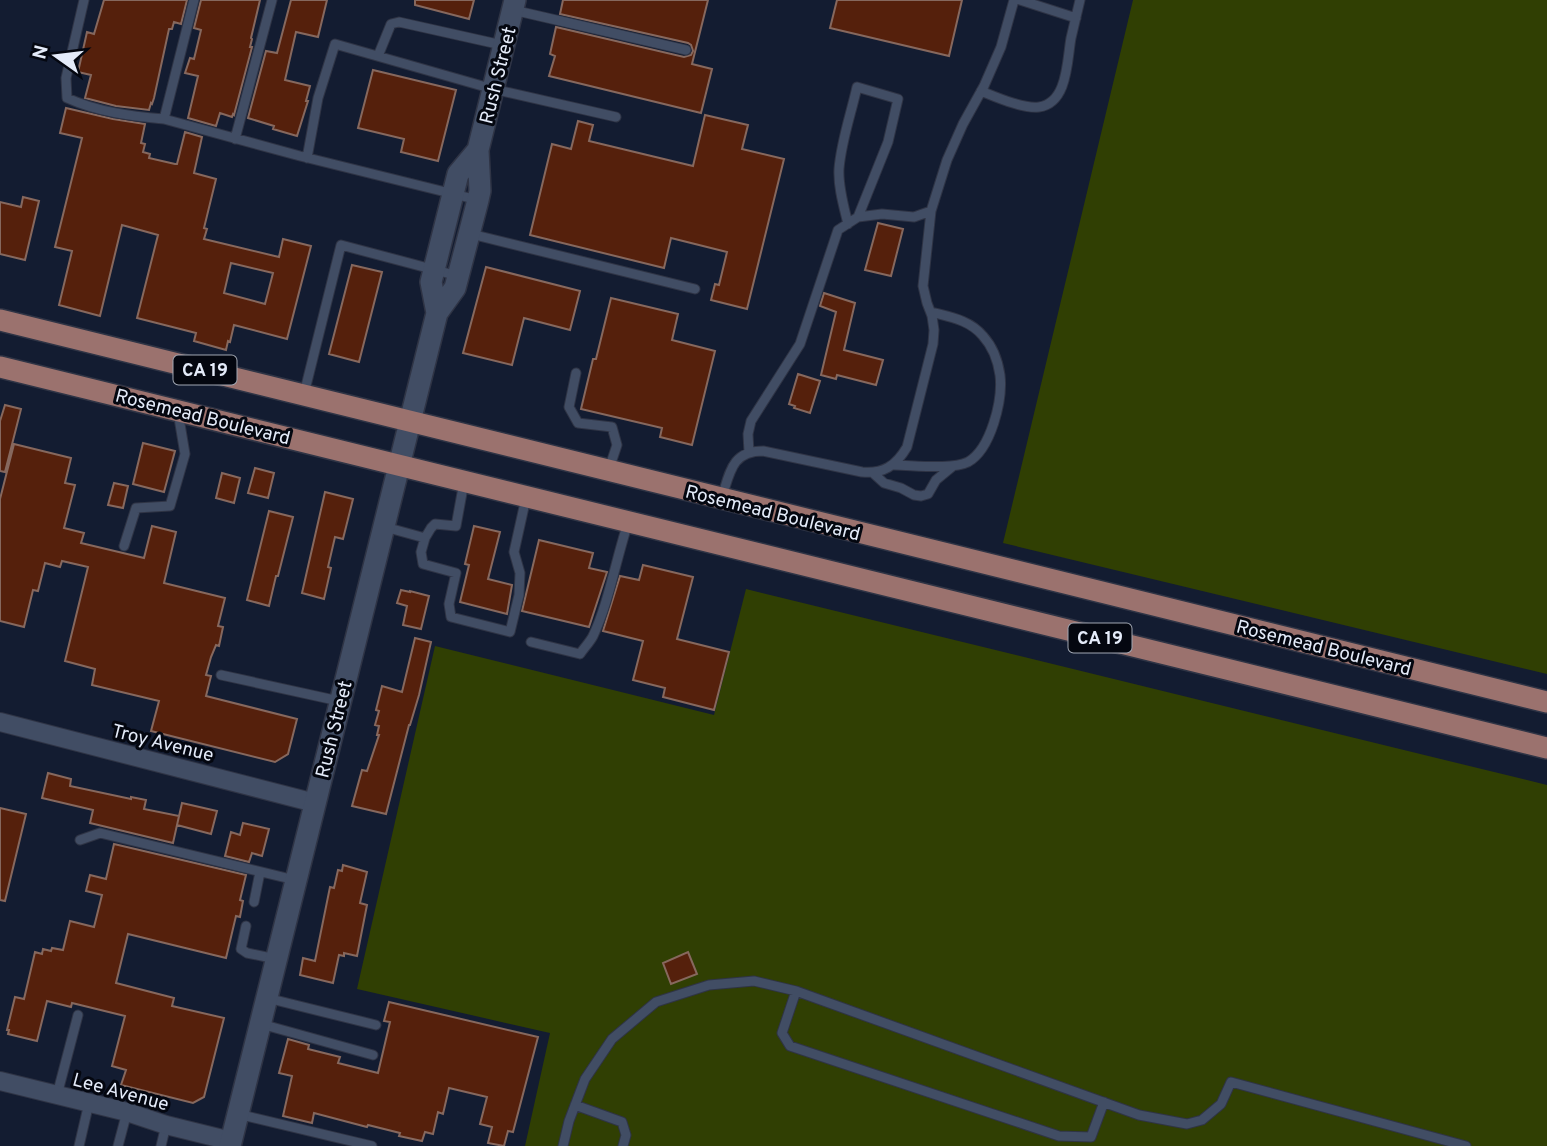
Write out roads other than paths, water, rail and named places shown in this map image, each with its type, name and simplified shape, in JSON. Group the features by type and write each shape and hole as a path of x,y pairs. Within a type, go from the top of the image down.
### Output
{"main road":[{"name":"Rosemead Boulevard","path":"0,320 1547,702"},
{"name":"Rosemead Boulevard","path":"0,367 1547,748"}],"street":[{"name":"Rush Street","path":"231,1144 410,420 438,313 455,288 478,200 478,150 514,5"},
{"name":"Rush Street","path":"438,313 431,282 458,174 478,150"},
{"name":"Troy Avenue","path":"0,722 315,803"},
{"name":"Lee Avenue","path":"0,1082 127,1112 231,1144"}],"lane":[{"path":"84,0 66,78 67,98 85,106 163,119 478,200"},
{"path":"163,119 194,0"},
{"path":"235,139 272,0"},
{"path":"722,499 730,469 749,452 763,451 873,473 894,465 907,447 933,344 934,330 923,286 931,211 947,160 1001,47 1014,0"},
{"path":"1020,0 1076,18"},
{"path":"981,91 1037,108 1050,104 1062,88 1080,0"},
{"path":"514,5 686,50"},
{"path":"378,56 391,24 399,22 504,46"},
{"path":"307,158 318,98 335,44 493,89 616,117"},
{"path":"848,224 839,170 857,88 898,99 888,142 858,217"},
{"path":"749,452 748,434 751,421 800,344 838,230 858,217 882,214 914,217 931,211"},
{"path":"469,234 695,289"},
{"path":"304,394 341,245 458,276"},
{"path":"894,465 954,466 967,462 984,446 997,407 1000,377 996,355 984,337 960,319 930,312"},
{"path":"576,373 569,407 579,423 612,426 617,445 609,470"},
{"path":"124,546 136,508 170,506 185,454 177,410"},
{"path":"873,473 884,483 920,496 928,494 936,480 954,466"},
{"path":"465,481 456,526 435,524 431,528 421,552 423,564 456,573 449,604 451,617 510,632 519,595 520,573 514,552 526,496"},
{"path":"531,642 580,653 592,637 628,521"},
{"path":"383,527 425,538"},
{"path":"221,676 340,701"},
{"path":"80,840 100,833 296,880"},
{"path":"254,902 260,872"},
{"path":"246,926 241,949 247,953 277,959"},
{"path":"563,1146 585,1079 612,1040 656,1002 709,985 754,981 796,992 1139,1115 1187,1124 1202,1120 1221,1104 1231,1082 1466,1146"},
{"path":"796,992 782,1033 790,1046 1059,1136 1091,1138 1104,1102"},
{"path":"267,998 376,1025"},
{"path":"57,1095 78,1015"},
{"path":"261,1024 373,1055"},
{"path":"79,1146 89,1103"},
{"path":"575,1105 622,1122 626,1135 623,1146"},
{"path":"118,1146 127,1112"},
{"path":"238,1114 372,1146"},
{"path":"161,1146 166,1125"}]}
